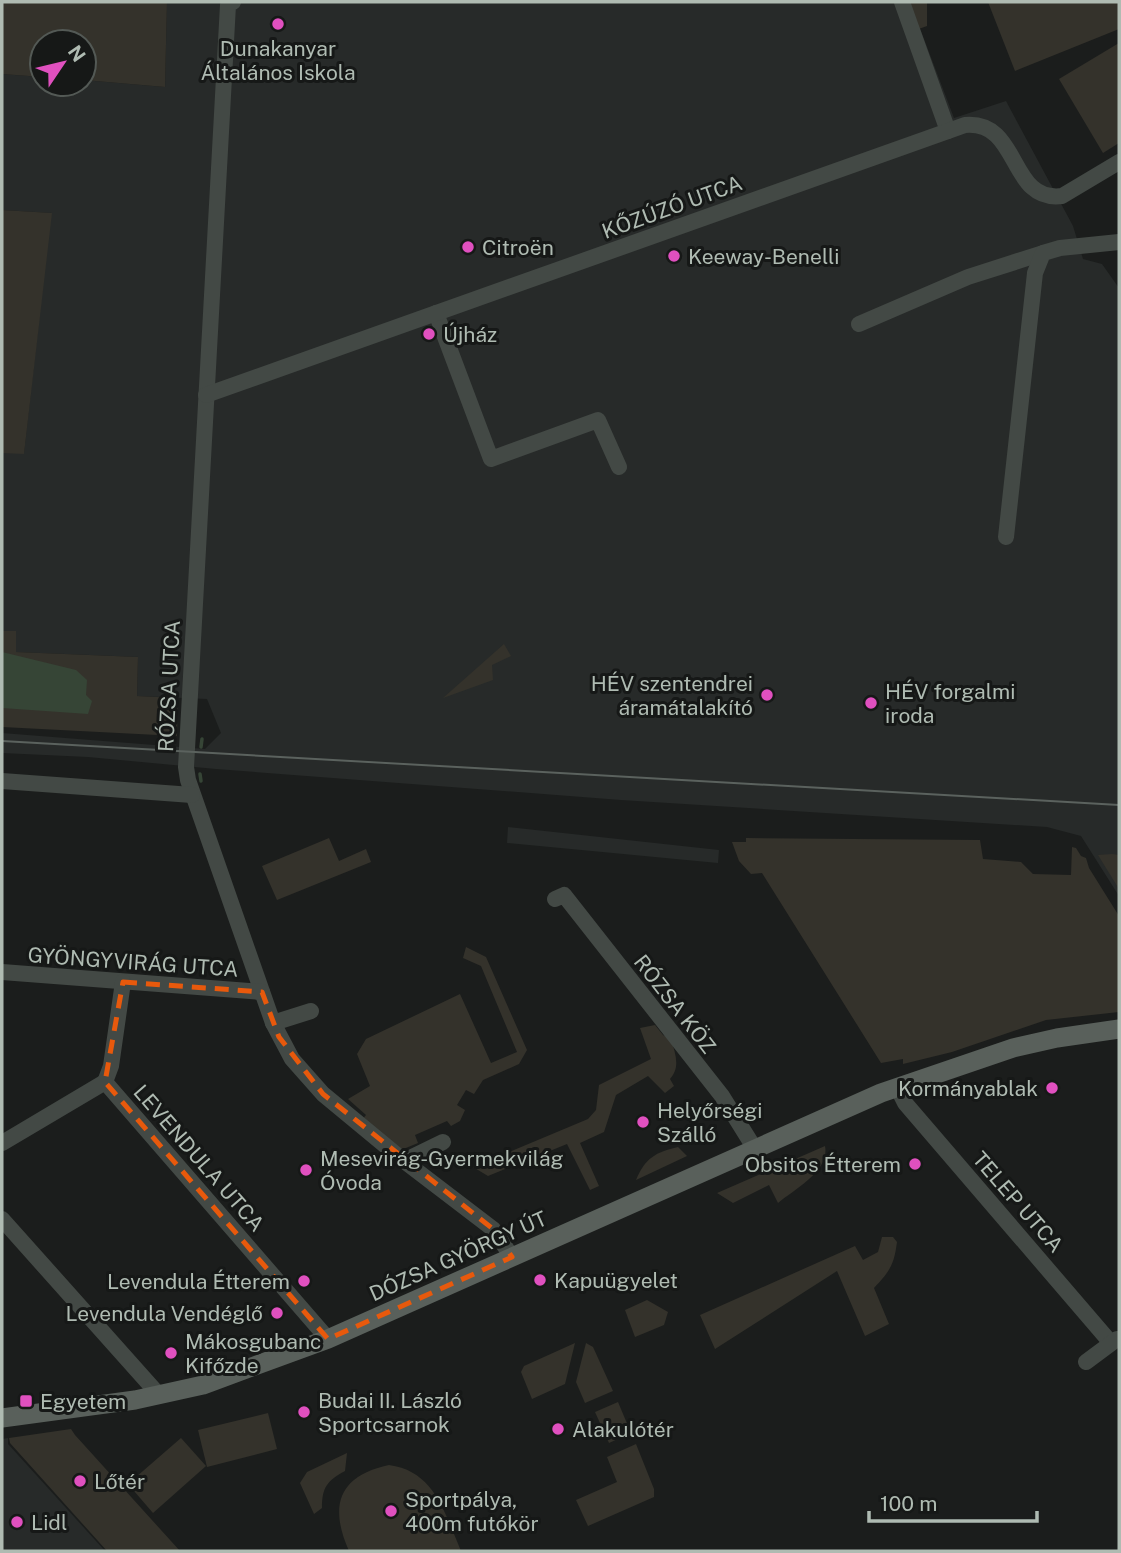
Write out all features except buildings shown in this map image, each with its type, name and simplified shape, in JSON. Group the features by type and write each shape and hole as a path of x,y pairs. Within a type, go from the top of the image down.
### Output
{"main road":[{"name":"DÓZSA GYÖRGY ÚT","path":"2,1418 159,1395 203,1385 328,1339 897,1087 1013,1048 1119,1029"}],"street":[{"name":"RÓZSA UTCA","path":"233,2 228,5 186,767 192,795 273,1023 292,1059 323,1094 493,1229 512,1256"},
{"path":"902,2 948,131"},
{"name":"KŐZÚZÓ UTCA","path":"206,395 965,125 978,124 989,128 1000,137 1031,188 1052,198 1062,196 1119,162"},
{"path":"859,324 968,277 1043,253 1062,248 1119,243"},
{"path":"1006,537 1030,304 1035,273 1043,253"},
{"path":"436,313 491,459 598,420 620,467"},
{"path":"2,781 192,795"},
{"name":"RÓZSA KÖZ","path":"555,899 564,895 651,1017 722,1096 754,1149"},
{"name":"GYÖNGYVIRÁG UTCA","path":"2,972 262,992"},
{"name":"LEVENDULA UTCA","path":"122,982 111,1066 105,1082 328,1339"},
{"path":"273,1023 312,1011"},
{"path":"2,1143 105,1082"},
{"name":"TELEP UTCA","path":"897,1087 905,1103 1115,1340"},
{"path":"404,1161 443,1142"},
{"path":"2,1219 159,1395"},
{"path":"1086,1362 1115,1340"}],"highlighted area":[{"path":"123,982 262,992 279,1037 323,1094 493,1229 512,1257 328,1339 105,1082"}],"shaded area":[{"path":"2,2 167,2 165,87 98,81 98,28 28,28 28,76 2,74"},
{"path":"167,2 910,2 954,118 1006,101 1073,226 1083,259 1102,264 1119,288 1119,896 1081,836 1047,827 621,800 88,757 2,753 2,733 205,749 221,733 207,699 137,696 138,657 15,652 16,632 2,631 2,453 24,453 51,213 2,210 2,74 28,76 28,98 98,98 98,81 165,87"},
{"path":"906,2 927,2 927,26 916,30"},
{"path":"988,2 1119,2 1119,29 1015,71"},
{"path":"1119,43 1119,143 1103,153 1059,79"},
{"path":"2,210 52,213 24,454 2,453"},
{"path":"2,631 16,631 16,652 138,657 137,696 178,698 177,736 2,727"},
{"path":"504,644 511,656 492,665 493,680 443,698"},
{"path":"2,652 76,670 87,680 86,695 92,701 88,714 2,708"},
{"path":"508,827 719,850 718,863 507,843"},
{"path":"329,838 339,861 366,849 371,862 277,900 262,866"},
{"path":"746,838 980,840 983,859 1021,862 1033,874 1071,875 1072,847 1076,848 1081,856 1086,858 1089,868 1119,916 1119,1012 1046,1020 952,1052 903,1064 903,1059 881,1063 762,873 751,874 739,861 732,842 746,842"},
{"path":"1098,855 1119,855 1119,889"},
{"path":"466,947 486,957 527,1050 519,1064 483,1080 474,1094 466,1090 457,1105 465,1110 460,1121 451,1126 447,1121 415,1135 418,1143 401,1150 362,1120 366,1115 348,1099 370,1086 357,1054 366,1039 460,994 491,1063 517,1052 481,966 463,958"},
{"path":"655,1025 663,1035 671,1039 676,1060 670,1079 674,1086 665,1093 648,1076 616,1095 604,1132 580,1143 599,1186 590,1190 567,1144 488,1176 473,1167 588,1119 596,1110 599,1085 651,1059 640,1028"},
{"path":"825,1146 825,1155 817,1171 778,1203 769,1185 733,1203 717,1193"},
{"path":"678,1147 687,1156 636,1180 643,1166 652,1157"},
{"path":"882,1237 893,1237 897,1242 890,1267 874,1288 889,1324 865,1336 837,1271 715,1349 700,1315 855,1246 863,1260 878,1252"},
{"path":"647,1300 668,1312 664,1325 635,1337 625,1310"},
{"path":"575,1343 565,1384 532,1399 521,1372 524,1366"},
{"path":"586,1343 593,1347 613,1391 585,1403 576,1382"},
{"path":"618,1402 631,1433 609,1443 595,1412"},
{"path":"268,1413 277,1449 207,1467 198,1430"},
{"path":"71,1429 180,1551 107,1551 10,1443 9,1438"},
{"path":"8,1438 8,1444 105,1551 2,1551 2,1439"},
{"path":"181,1438 206,1466 153,1513 128,1484"},
{"path":"636,1444 654,1489 654,1497 588,1526 576,1500 617,1482 607,1457"},
{"path":"347,1453 345,1471 327,1485 322,1508 314,1514 300,1483 307,1472"},
{"name":"Sportpálya, 400m futókör","path":"389,1465 405,1469 428,1485 443,1509 461,1551 349,1551 340,1520 342,1495 358,1477"}],"waterway":[{"path":"201,747 202,739"},
{"path":"200,774 201,781"}],"tram line":[{"path":"2,741 1119,805"}],"place":[{"name":"Dunakanyar Általános Iskola","path":"278,24"},
{"name":"Citroën","path":"468,247"},
{"name":"Keeway-Benelli","path":"674,256"},
{"name":"Újház","path":"429,334"},
{"name":"HÉV szentendrei áramátalakító","path":"767,695"},
{"name":"HÉV forgalmi iroda","path":"871,703"},
{"name":"Kormányablak","path":"1052,1088"},
{"name":"Helyőrségi Szálló","path":"643,1122"},
{"name":"Obsitos Étterem","path":"915,1164"},
{"name":"Mesevirág-Gyermekvilág Óvoda","path":"306,1170"},
{"name":"Kapuügyelet","path":"540,1280"},
{"name":"Levendula Étterem","path":"304,1281"},
{"name":"Levendula Vendéglő","path":"277,1313"},
{"name":"Mákosgubanc Kifőzde","path":"171,1353"},
{"name":"Egyetem","path":"26,1401"},
{"name":"Budai II. László Sportcsarnok","path":"304,1412"},
{"name":"Alakulótér","path":"558,1429"},
{"name":"Lőtér","path":"80,1481"},
{"name":"Sportpálya, 400m futókör","path":"391,1511"},
{"name":"Lidl","path":"17,1522"}]}
